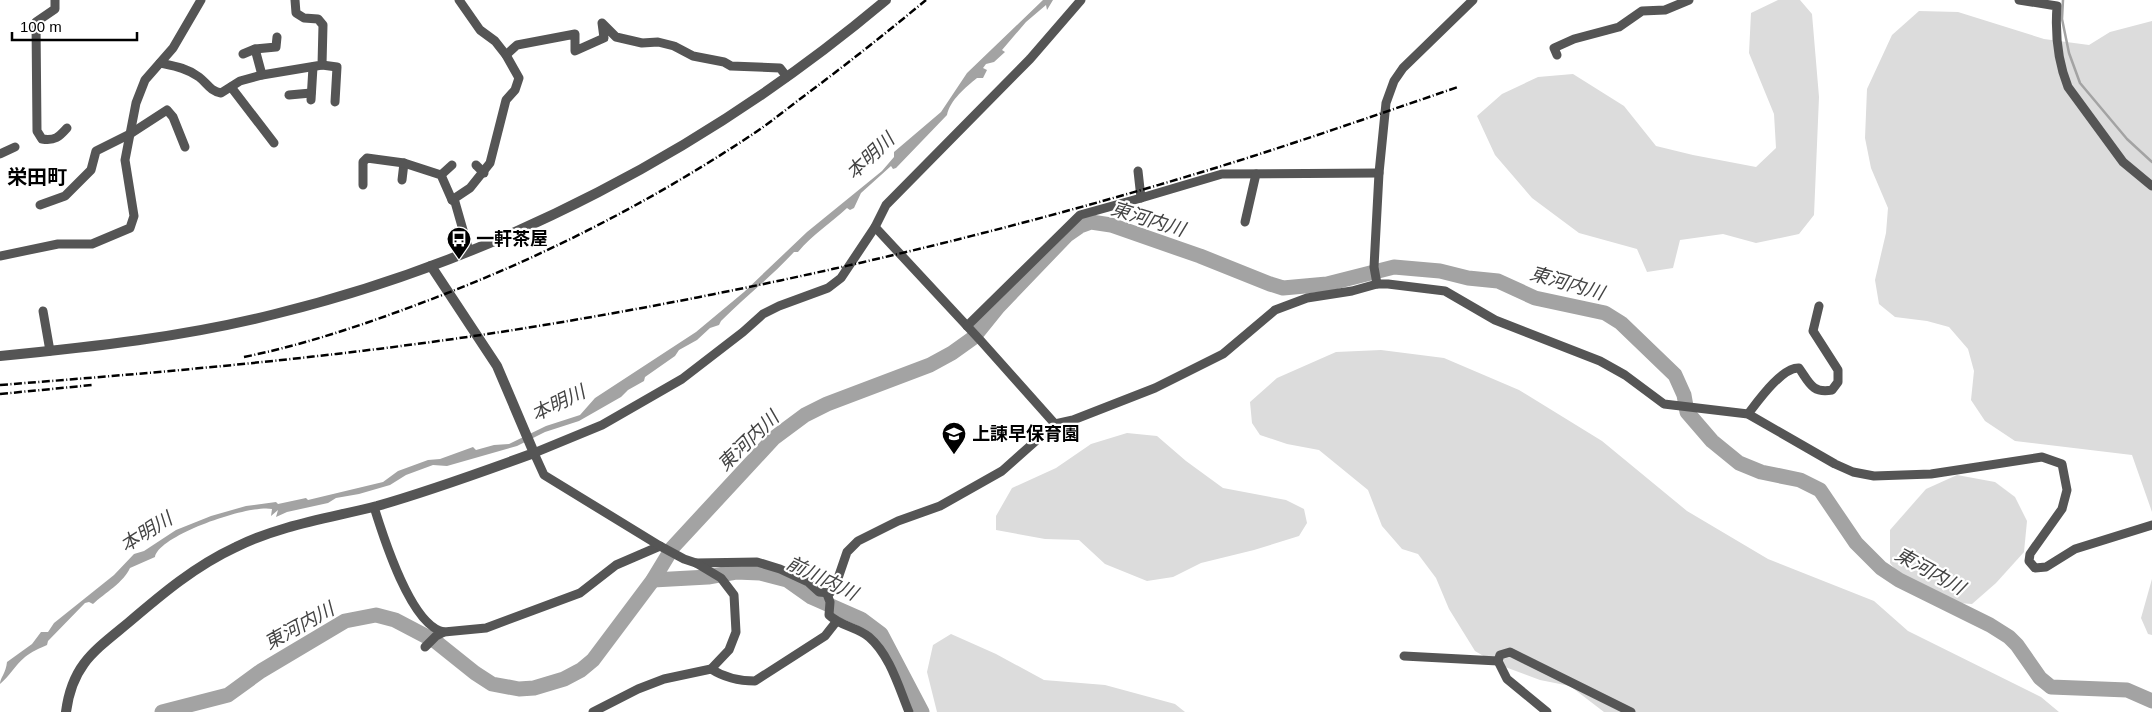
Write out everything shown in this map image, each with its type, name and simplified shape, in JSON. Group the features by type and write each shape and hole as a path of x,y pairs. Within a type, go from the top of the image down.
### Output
{"street":[{"path":"55,0 54,9 36,22 37,131 42,139 51,140 58,138 67,128"},
{"path":"0,256 58,244 92,244 130,228 134,216 125,160 140,91 145,80 173,48 201,0"},
{"path":"289,95 311,96 323,25 318,19 304,18 296,13 295,0"},
{"path":"452,200 470,188 484,173 490,163 506,100 515,90 519,78 506,55 495,41 480,30 459,0"},
{"path":"0,356 144,340 276,314 346,294 431,266 469,251 536,223 655,162 734,114 788,77 849,31 886,0"},
{"path":"66,712 69,691 83,663 96,650 186,575 236,546 262,536 415,495 602,425 682,379 743,332 763,314 828,288 841,278 875,227 886,204 1030,59 1081,0"},
{"path":"1376,283 1374,267 1378,173 1386,103 1394,81 1403,68 1473,0"},
{"path":"1557,55 1554,48 1574,39 1619,27 1642,11 1665,10 1689,0"},
{"path":"2019,0 2057,6 2055,26 2063,75 2068,87 2122,162 2152,186"},
{"path":"506,55 517,45 575,34 575,51 604,38 602,23 616,37 636,42 658,42 674,46 693,56 724,62 731,66 780,68 788,77"},
{"path":"243,54 255,49 276,48 277,37"},
{"path":"255,49 262,74"},
{"path":"160,62 182,68 199,77 213,91 221,93 240,81 262,74 317,66 337,67 335,102"},
{"path":"231,87 274,143"},
{"path":"40,205 64,196 91,170 96,151 130,134 166,110 173,117 185,147"},
{"path":"490,163 491,142"},
{"path":"0,154 15,147"},
{"path":"363,185 363,162 367,158 404,163 441,175 452,200 455,202 469,251"},
{"path":"402,180 404,163"},
{"path":"441,175 452,165"},
{"path":"476,166 484,173"},
{"path":"1138,171 1141,198"},
{"path":"970,329 1080,214 1222,174 1378,173"},
{"path":"1245,222 1256,174"},
{"path":"875,227 1055,424"},
{"path":"431,266 497,366 544,475 684,559 696,562 757,562 780,569 808,582 828,598"},
{"path":"711,669 723,677 742,681 755,681 825,636 832,618 828,598 830,592 836,584 847,552 858,541 898,521 940,506 1002,471 1055,424 1073,420 1184,374 1223,354 1275,310 1307,298 1352,291 1376,283 1445,291 1495,320 1600,362 1625,375 1664,404 1748,414 1835,464 1853,472 1874,476 1932,474 2042,457 2062,464 2067,490 2062,509 2030,554 2029,561 2035,568 2046,567 2075,549 2152,525"},
{"path":"1748,414 1760,397 1785,372 1793,368 1799,368 1815,390 1823,392 1832,390 1838,382 1838,370 1813,331 1818,306"},
{"path":"43,312 50,351"},
{"path":"374,507 386,543 407,594 440,634"},
{"path":"425,647 440,634 486,628 580,593 616,565 662,547"},
{"path":"593,712 656,682 711,669 729,650 736,632 734,595 721,578 696,562"},
{"path":"832,618 869,637 879,648 909,712"},
{"path":"1547,712 1507,679 1498,661 1500,655 1510,652 1631,712"},
{"path":"1404,656 1498,661"}],"shaded area":[{"path":"1043,0 1053,0 1047,10 1046,5 1026,22 1002,50 1005,52 994,62 986,64 983,68 987,70 983,78 977,78 959,94 951,104 947,115 896,168 893,169 891,166 861,193 854,208 850,210 847,208 798,252 794,252 719,325 710,328 697,340 679,350 675,356 621,397 579,421 545,432 517,446 447,466 433,465 406,475 390,485 336,498 328,503 287,512 276,517 278,510 271,516 272,509 245,511 226,516 188,531 160,548 155,557 130,568 119,583 93,604 85,603 48,641 47,645 25,657 0,684 7,662 32,644 41,632 48,632 54,623 114,575 134,554 144,551 176,530 211,516 246,506 276,502 278,504 306,498 308,500 383,482 398,471 428,460 440,459 473,447 476,450 494,445 509,444 546,426 580,415 595,398 696,332 744,292 807,232 882,171 894,157 894,152 941,112 967,73"},
{"path":"1778,0 1800,0 1812,14 1819,97 1814,215 1799,234 1756,243 1723,234 1680,240 1673,268 1647,272 1637,249 1579,233 1532,198 1495,155 1477,116 1502,94 1538,77 1573,74 1624,106 1656,146 1756,167 1776,148 1774,114 1749,53 1751,13"},
{"path":"1919,11 1958,12 2044,39 2089,45 2110,32 2152,21 2152,512 2132,455 2015,441 1985,421 1971,400 1974,371 1968,349 1949,327 1927,321 1895,317 1879,304 1875,280 1886,233 1888,208 1871,168 1865,138 1867,89 1892,35"},
{"path":"1381,350 1444,358 1519,390 1602,441 1687,511 1768,559 1874,601 1908,631 2041,697 2059,712 1604,712 1570,686 1540,680 1497,664 1475,651 1449,609 1436,578 1418,554 1402,549 1382,526 1368,490 1319,450 1287,444 1260,435 1252,423 1250,402 1277,378 1336,352"},
{"path":"1127,433 1157,436 1186,461 1223,488 1286,500 1304,509 1307,523 1299,536 1254,550 1201,563 1173,577 1147,581 1105,564 1079,540 1045,539 996,530 996,516 1012,488 1056,468 1091,444"},
{"path":"1957,475 1995,482 2015,497 2027,521 2024,552 1996,583 1972,604 1944,602 1908,584 1890,563 1890,530 1926,489"},
{"path":"2152,579 2152,635 2148,634 2141,618"},
{"path":"951,634 996,654 1044,680 1105,685 1175,704 1185,712 937,712 927,672 933,645"}],"waterway":[{"path":"2063,0 2062,19 2069,53 2080,83 2127,139 2152,162"},
{"name":"東河内川","path":"162,712 228,695 261,671 345,621 376,615 395,620 435,641 492,684 519,689 534,688 564,679 581,670 593,660 653,580 673,547 774,438 805,415 827,404 930,365 952,353 973,338 998,307 1067,235 1080,226 1091,222 1111,225 1200,256 1283,288 1327,284 1394,267 1440,271 1468,278 1498,281 1535,298 1605,313 1621,323 1675,375 1684,395 1687,412 1712,441 1739,463 1761,472 1800,480 1820,490 1856,543 1881,568 1899,580 1990,625 2009,637 2017,645 2040,678 2051,687 2127,690 2152,701"},
{"name":"前川内川","path":"653,580 708,577 736,572 760,573 787,580 811,597 861,619 881,634 922,712"}],"railway":[{"path":"244,357 310,341 395,313 460,288 546,251 629,209 710,162 756,132 848,63 926,0"},
{"path":"0,385 127,375 381,349 507,331 770,283 944,243 1116,197 1266,152 1458,87"},
{"path":"0,394 92,385"}],"place":[{"name":"一軒茶屋","path":"459,260"},
{"name":"上諫早保育園","path":"954,455"}],"district":[{"name":"栄田町","path":"37,177"}],"water label":[{"name":"本明川","path":"870,156"},
{"name":"本明川","path":"558,403"},
{"name":"本明川","path":"146,532"}]}
